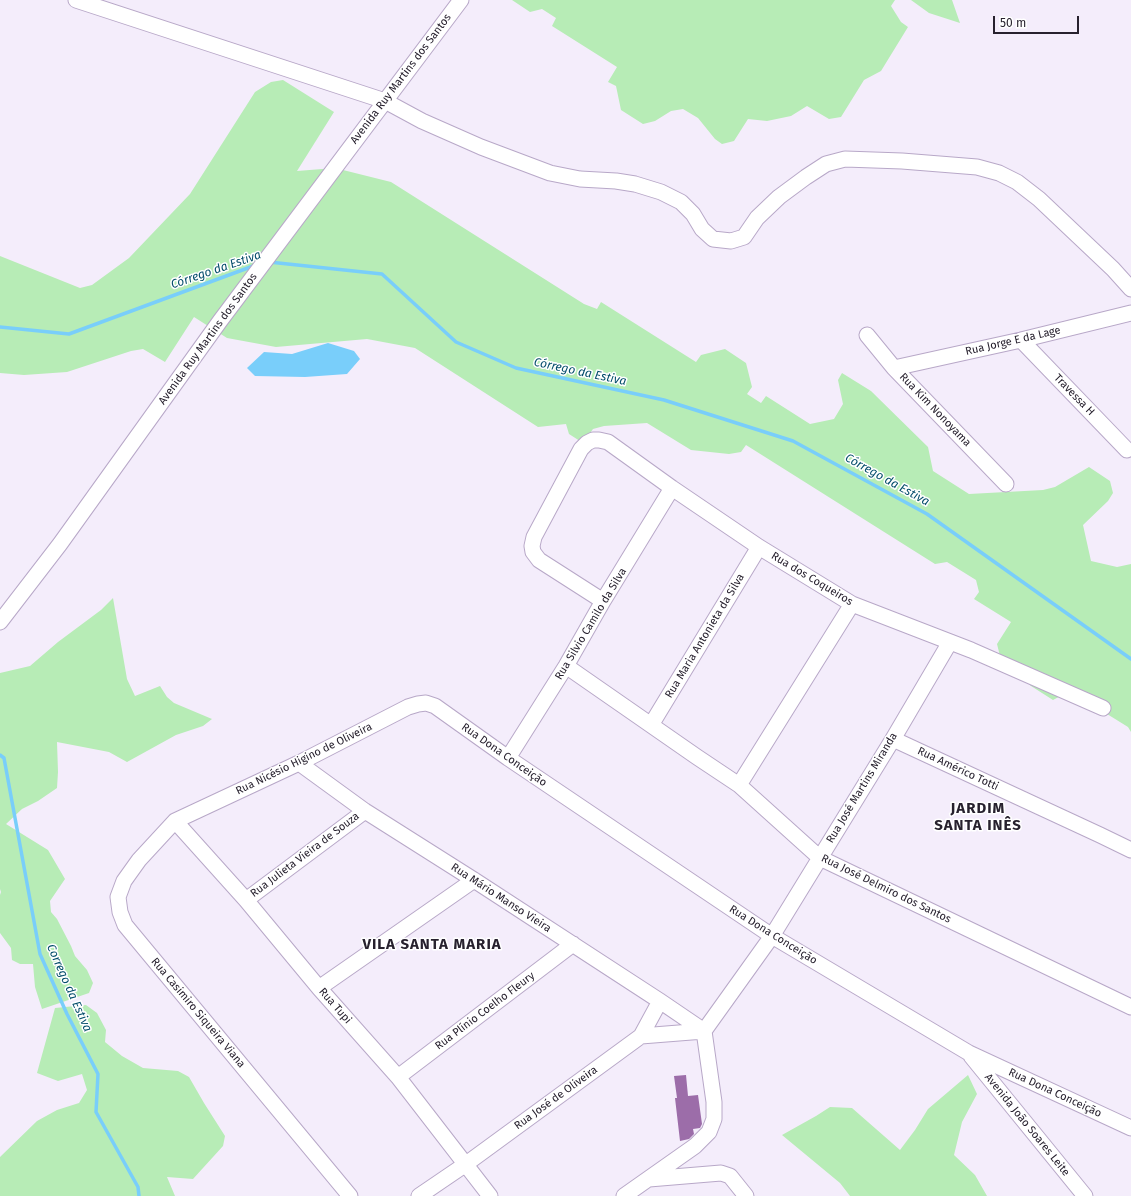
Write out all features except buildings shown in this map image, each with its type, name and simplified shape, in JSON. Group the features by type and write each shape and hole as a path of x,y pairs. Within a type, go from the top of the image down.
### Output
{"street":[{"path":"76,0 385,101 428,124 481,147 550,173 580,179 616,181 634,184 661,192 681,202 693,214 702,229 713,239 731,241 744,237 757,218 779,197 806,176 826,164 845,159 902,161 977,167 999,173 1016,182 1039,199 1113,269 1131,289"},
{"name":"Avenida Ruy Martins dos Santos","path":"0,622 60,544 220,321 462,0"},
{"name":"Rua Jorge E da Lage","path":"894,368 1021,340 1131,313"},
{"name":"Rua Kim Nonoyama","path":"867,335 894,368 1006,484"},
{"name":"Travessa H","path":"1021,340 1127,450"},
{"name":"Rua dos Coqueiros","path":"603,601 539,560 533,552 532,546 534,537 581,449 593,440 608,442 672,488 759,547 852,604 950,642 1103,708"},
{"name":"Rua Silvio Camilo da Silva","path":"508,758 566,666 603,601 672,488"},
{"name":"Rua Maria Antonieta da Silva","path":"651,725 759,547"},
{"path":"739,785 852,604"},
{"name":"Rua José Martins Miranda","path":"704,1031 772,936 893,739 950,642"},
{"name":"Rua José Delmiro dos Santos","path":"566,666 739,785 820,858 1131,1007"},
{"name":"Rua Nicésio Higino de Oliveira","path":"175,822 299,763 408,707 418,704 435,706"},
{"name":"Rua Dona Conceição","path":"435,706 508,758 772,936 969,1053 1131,1128"},
{"name":"Rua Américo Totti","path":"893,739 1131,850"},
{"name":"Rua Mário Manso Vieira","path":"299,763 365,811 573,944 704,1031"},
{"name":"Rua Julieta Vieira de Souza","path":"246,900 365,811"},
{"name":"Rua Tupi","path":"175,822 246,900 319,988 398,1077 490,1196"},
{"name":"Rua Casimiro Siqueira Viana","path":"175,822 139,860 124,881 118,897 120,912 125,925 350,1196"},
{"path":"319,988 474,880"},
{"name":"Rua Plínio Coelho Fleury","path":"398,1077 573,944"},
{"path":"641,1036 660,1001"},
{"path":"624,1196 695,1146 709,1132 714,1119 714,1102 704,1031 641,1036"},
{"name":"Rua José de Oliveira","path":"419,1196 466,1164 641,1036"},
{"name":"Avenida João Soares Leite","path":"969,1053 1085,1196"},
{"path":"647,1180 721,1173 730,1176 746,1196"}],"green space":[{"path":"512,0 895,0 891,6 901,22 908,27 881,71 864,80 841,117 829,119 807,106 791,116 767,121 748,119 734,141 722,144 715,139 698,118 683,109 671,111 655,121 643,124 621,110 616,86 608,82 617,67 552,26 556,18 542,9 530,12"},
{"path":"911,0 952,0 960,23 929,13"},
{"path":"283,80 334,112 297,171 335,168 391,182 584,304 597,309 601,302 696,362 701,355 725,349 746,363 752,387 747,394 761,403 766,396 810,424 834,419 843,404 838,380 842,373 871,391 928,447 933,471 969,494 1043,490 1055,487 1089,467 1110,481 1113,493 1108,501 1083,525 1091,561 1117,567 1131,564 1131,732 1128,727 1070,691 1053,700 1031,686 1000,656 997,644 1011,622 974,599 979,592 976,580 947,562 935,564 746,445 741,452 729,454 691,450 647,423 604,426 593,429 583,443 569,434 566,424 538,427 415,348 367,339 276,347 227,338 194,317 165,362 143,349 131,351 67,372 24,375 0,373 0,256 80,288 92,285 129,258 190,194 255,92 271,82"},
{"path":"113,598 127,679 135,696 160,686 167,697 174,703 212,719 203,726 176,735 127,762 109,752 57,742 57,788 38,801 22,809 6,824 48,850 65,879 50,901 51,912 57,919 75,956 87,970 93,983 89,993 42,1009 35,987 33,964 20,964 12,960 11,948 0,933 0,673 30,666 58,642 101,610"},
{"path":"86,1005 97,1013 106,1030 105,1042 122,1056 143,1068 178,1071 189,1077 225,1136 223,1146 193,1179 167,1177 175,1196 0,1196 0,1157 37,1121 57,1110 79,1103 87,1090 82,1074 58,1081 37,1073 55,1008"},
{"path":"968,1075 977,1094 962,1122 954,1155 975,1175 987,1196 850,1196 840,1183 782,1135 830,1107 852,1108 900,1150 928,1109"}],"water":[{"path":"328,343 354,351 360,359 347,374 305,377 255,376 247,368 264,352 292,354"}],"waterway":[{"name":"Córrego da Estiva","path":"269,262 382,274 456,342 516,368 664,400 793,441 927,514 1131,659"},
{"name":"Córrego da Estiva","path":"0,327 69,334 256,265"},
{"name":"Corrego da Estiva","path":"0,755 4,758 40,954 67,1014 98,1074 96,1112 138,1187 139,1196"}],"district":[{"name":"JARDIM SANTA INÊS","path":"978,818"},
{"name":"VILA SANTA MARIA","path":"432,945"}]}
